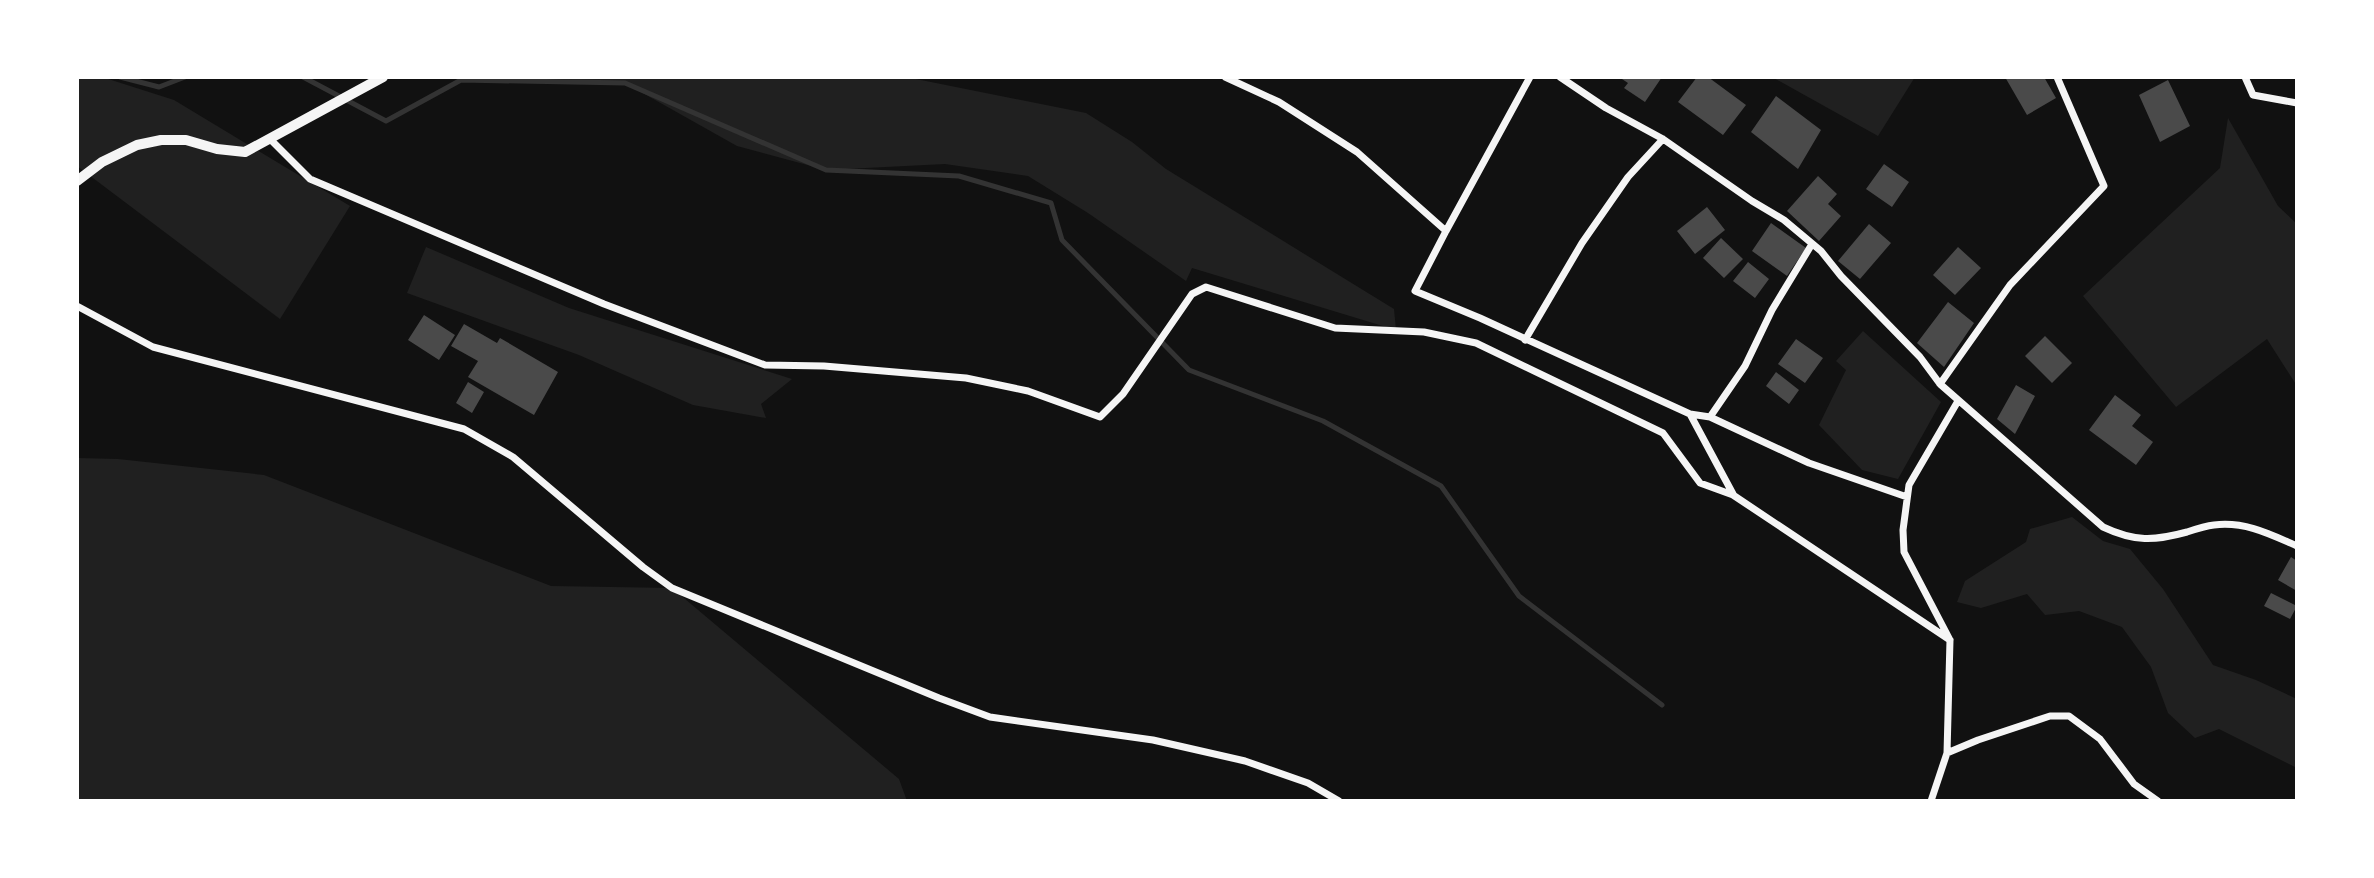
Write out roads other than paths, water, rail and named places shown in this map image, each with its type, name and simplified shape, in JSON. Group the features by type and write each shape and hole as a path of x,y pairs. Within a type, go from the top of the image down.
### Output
{"street":[{"path":"77,181 102,162 138,145 161,140 186,140 218,149 245,152 383,77"},
{"path":"1225,77 1279,102 1357,152 1446,231"},
{"path":"1530,77 1415,291 1690,414 1710,417 1809,463 1908,496"},
{"path":"1560,77 1605,108 1663,139 1784,220 1812,244 1920,357 1940,384 2103,527 2123,537 2148,539 2214,525 2247,525 2297,546"},
{"path":"1940,384 2010,285 2104,186 2057,77"},
{"path":"2245,77 2253,95 2297,103"},
{"path":"270,139 310,179 604,304 765,365 824,366 966,378 1028,391 1100,417 1123,394 1192,293 1206,287 1335,328 1424,332 1476,343 1663,433 1700,483 1733,495 1950,640"},
{"path":"1525,340 1582,243 1628,177 1663,139"},
{"path":"1710,417 1745,366 1772,310 1812,244"},
{"path":"77,306 153,347 464,429 513,457 643,567 672,588 939,698 990,717 1153,740 1245,761 1308,783 1339,801"},
{"path":"1931,801 1947,752 1950,640 1905,552 1903,530 1909,485 1958,401"},
{"path":"1690,414 1733,495"},
{"path":"1947,752 2050,716 2069,716 2100,739 2134,784 2158,801"}],"waterway":[{"path":"120,77 159,87 185,77"},
{"path":"303,77 386,121 461,80 625,83 826,170 959,176 1051,203 1062,240 1189,370 1323,421 1441,486 1519,596 1662,705"}]}
